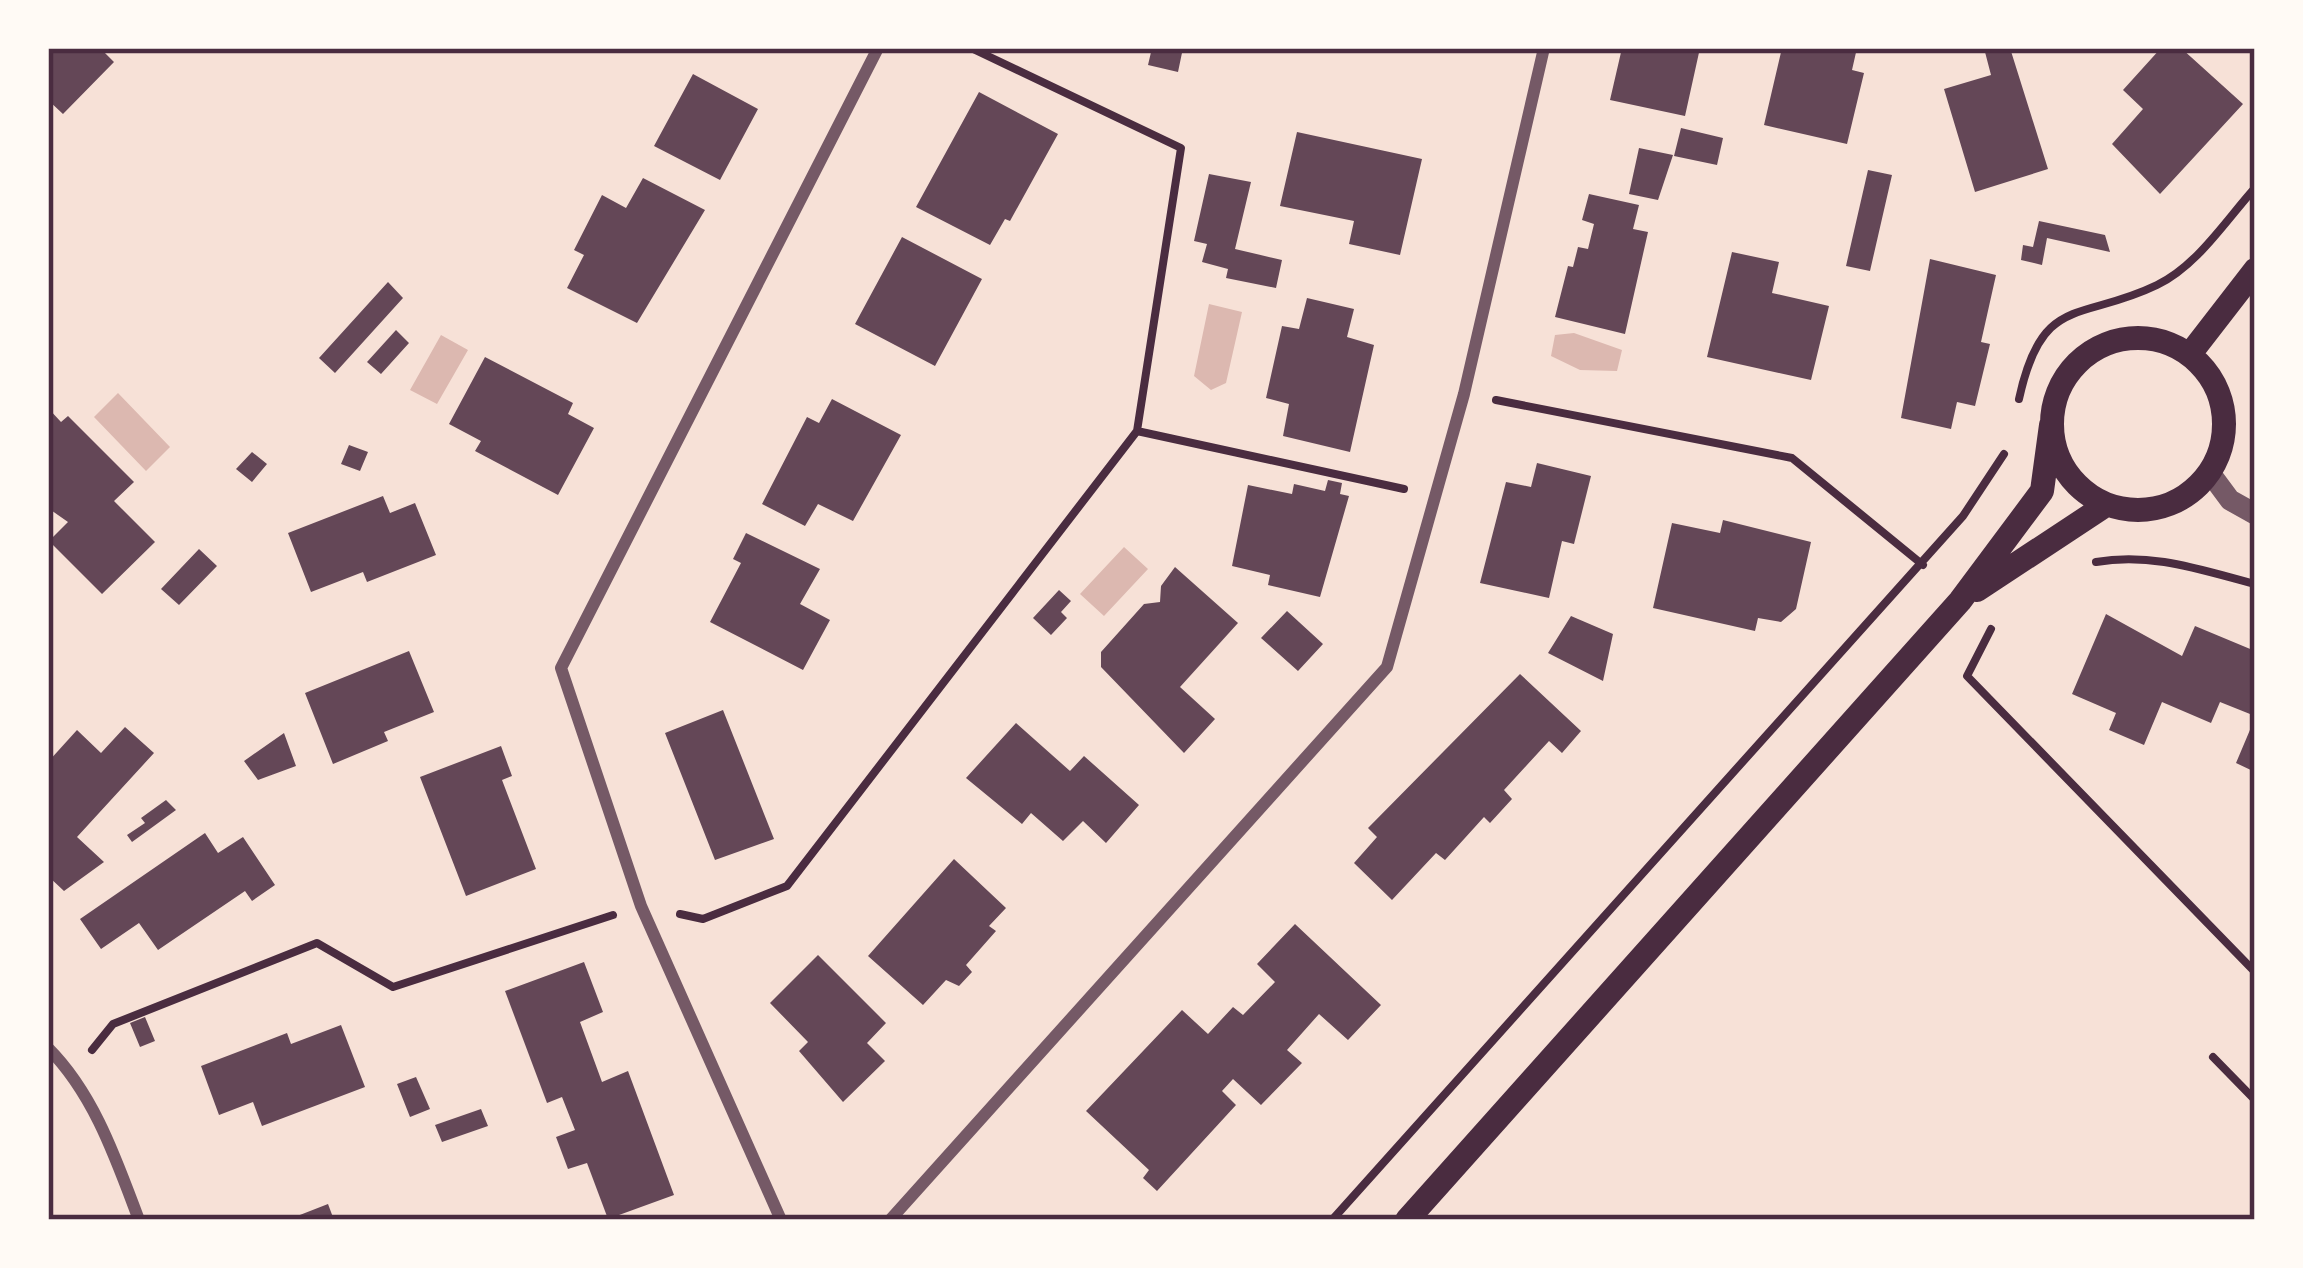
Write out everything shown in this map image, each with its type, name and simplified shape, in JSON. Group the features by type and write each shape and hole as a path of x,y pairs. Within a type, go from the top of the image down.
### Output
{"main road":[{"path":"2190,354 2255,270"},
{"path":"1407,1220 1960,601 2042,491 2051,425 2057,393 2073,366 2099,346 2129,337 2161,340 2190,354 2212,379 2224,410 2223,442 2210,473 2182,500 2144,511 2106,506 2074,483 2057,456 2051,425"},
{"path":"1960,601 2106,506"}],"street":[{"path":"781,1220 640,906 561,668 878,48"},
{"path":"890,1220 1387,667 1464,394 1544,48"},
{"path":"2210,473 2230,500 2255,514"},
{"path":"48,1048 73,1073 114,1153 139,1220"}],"path":[{"path":"971,48 1181,148 1137,431 1435,495"},
{"path":"2014,416 2026,364 2060,321 2084,307 2156,286 2186,266 2255,188"},
{"path":"1464,394 1792,458 1921,562 1991,630"},
{"path":"1332,1220 1921,562 1985,487 2010,434"},
{"path":"2090,563 2127,556 2255,584"},
{"path":"2005,617 1991,630 1967,676 2255,972"},
{"path":"2213,1057 2255,1100"}],"shaded area":[{"path":"1209,304 1242,312 1226,383 1211,390 1194,376"},
{"path":"1574,333 1622,350 1617,371 1580,370 1551,356 1555,335"},
{"path":"441,335 468,350 437,404 410,390"},
{"path":"118,393 170,447 146,471 94,417"},
{"path":"1124,547 1148,569 1104,616 1080,594"}],"building":[{"path":"48,48 100,48 114,62 63,114 48,100"},
{"path":"1152,48 1183,48 1178,72 1148,65"},
{"path":"1622,48 1700,48 1685,116 1610,100"},
{"path":"1782,48 1857,48 1852,70 1864,73 1847,144 1764,125"},
{"path":"2010,48 2048,169 1975,192 1944,89 1991,75 1985,52"},
{"path":"2161,48 2181,48 2243,104 2160,194 2112,144 2143,109 2123,90"},
{"path":"693,74 758,109 720,180 654,146"},
{"path":"979,92 1058,134 1010,221 1005,219 990,245 916,207"},
{"path":"1681,128 1723,138 1717,165 1674,156"},
{"path":"1297,132 1422,159 1400,255 1349,244 1354,221 1280,206"},
{"path":"1639,148 1673,155 1658,200 1629,194"},
{"path":"1868,170 1892,175 1870,271 1846,266"},
{"path":"1209,174 1251,182 1235,249 1282,260 1276,288 1226,278 1228,269 1202,262 1207,244 1194,241"},
{"path":"643,178 705,210 637,323 567,288 584,255 574,250 602,195 626,208"},
{"path":"1589,194 1639,205 1633,229 1648,232 1625,334 1555,317 1568,266 1573,267 1578,247 1588,249 1594,224 1582,220"},
{"path":"2039,221 2105,235 2110,252 2047,238 2042,265 2021,260 2023,245 2033,247"},
{"path":"902,237 982,279 935,366 855,324"},
{"path":"1732,252 1779,262 1772,293 1829,306 1811,380 1707,357"},
{"path":"1930,259 1996,275 1981,342 1990,344 1975,406 1957,402 1951,429 1901,418"},
{"path":"388,282 403,298 335,373 319,358"},
{"path":"1307,298 1354,309 1347,337 1374,345 1350,452 1283,436 1289,404 1266,398 1282,326 1299,329"},
{"path":"396,330 409,343 381,374 367,362"},
{"path":"485,357 573,403 568,414 594,428 558,495 475,451 481,441 449,424"},
{"path":"832,399 901,435 853,521 818,504 805,526 762,504 807,417 819,423"},
{"path":"48,408 61,422 68,416 134,482 114,501 155,542 102,594 49,541 68,522 48,508"},
{"path":"349,445 368,452 360,471 341,464"},
{"path":"252,452 267,464 252,482 236,469"},
{"path":"1537,463 1591,476 1574,544 1562,541 1549,598 1480,583 1506,482 1531,487"},
{"path":"1328,480 1342,483 1340,494 1349,496 1320,597 1268,585 1270,575 1232,566 1248,485 1292,494 1294,484 1325,491"},
{"path":"383,496 390,513 415,503 436,555 367,582 363,572 311,592 288,533"},
{"path":"1723,520 1811,542 1796,609 1781,622 1758,618 1755,631 1653,608 1672,523 1720,533"},
{"path":"746,533 820,569 800,604 830,620 803,670 710,622 741,563 733,559"},
{"path":"199,549 217,566 179,605 161,589"},
{"path":"1175,567 1238,623 1180,687 1215,719 1184,753 1101,667 1101,652 1144,604 1160,602 1161,586"},
{"path":"1059,590 1071,601 1061,612 1067,618 1051,635 1033,618"},
{"path":"1287,611 1323,644 1298,671 1261,638"},
{"path":"2106,614 2182,656 2195,626 2255,651 2255,716 2220,702 2211,723 2162,702 2144,745 2109,730 2116,713 2072,694"},
{"path":"1571,616 1613,634 1603,681 1548,653"},
{"path":"409,651 434,712 384,732 388,741 333,764 305,693"},
{"path":"1520,674 1581,731 1562,753 1549,741 1504,790 1512,799 1490,823 1484,817 1445,860 1436,853 1392,900 1354,863 1377,837 1368,828"},
{"path":"723,710 774,839 715,860 665,733"},
{"path":"2255,718 2255,772 2236,763"},
{"path":"1016,723 1070,771 1084,756 1139,805 1106,843 1083,821 1063,841 1031,813 1022,824 966,778"},
{"path":"125,727 154,753 77,837 104,862 64,891 48,876 48,762 77,730 101,753"},
{"path":"284,733 296,766 258,780 244,761"},
{"path":"501,746 512,776 502,780 536,869 466,896 420,777"},
{"path":"166,800 176,810 132,842 127,835"},
{"path":"205,833 218,853 243,837 275,885 252,901 245,891 158,950 139,923 101,949 80,919"},
{"path":"954,859 1006,908 989,926 996,931 966,965 972,972 959,986 946,980 923,1005 868,956"},
{"path":"1295,924 1381,1005 1348,1040 1319,1014 1287,1050 1302,1063 1261,1105 1233,1079 1222,1091 1236,1105 1157,1191 1143,1178 1149,1170 1086,1111 1182,1010 1208,1034 1233,1007 1243,1015 1275,982 1257,964"},
{"path":"818,955 886,1023 867,1043 885,1061 843,1102 799,1051 808,1042 770,1003"},
{"path":"584,962 603,1012 580,1022 602,1082 628,1071 674,1195 608,1219 587,1163 568,1169 556,1137 575,1130 562,1097 547,1103 505,991"},
{"path":"145,1017 155,1041 140,1047 130,1023"},
{"path":"341,1025 365,1087 262,1126 253,1102 219,1115 201,1066 287,1033 291,1044"},
{"path":"416,1077 430,1109 410,1117 397,1084"},
{"path":"481,1109 488,1126 442,1142 435,1125"},
{"path":"328,1204 334,1220 287,1220"}]}
